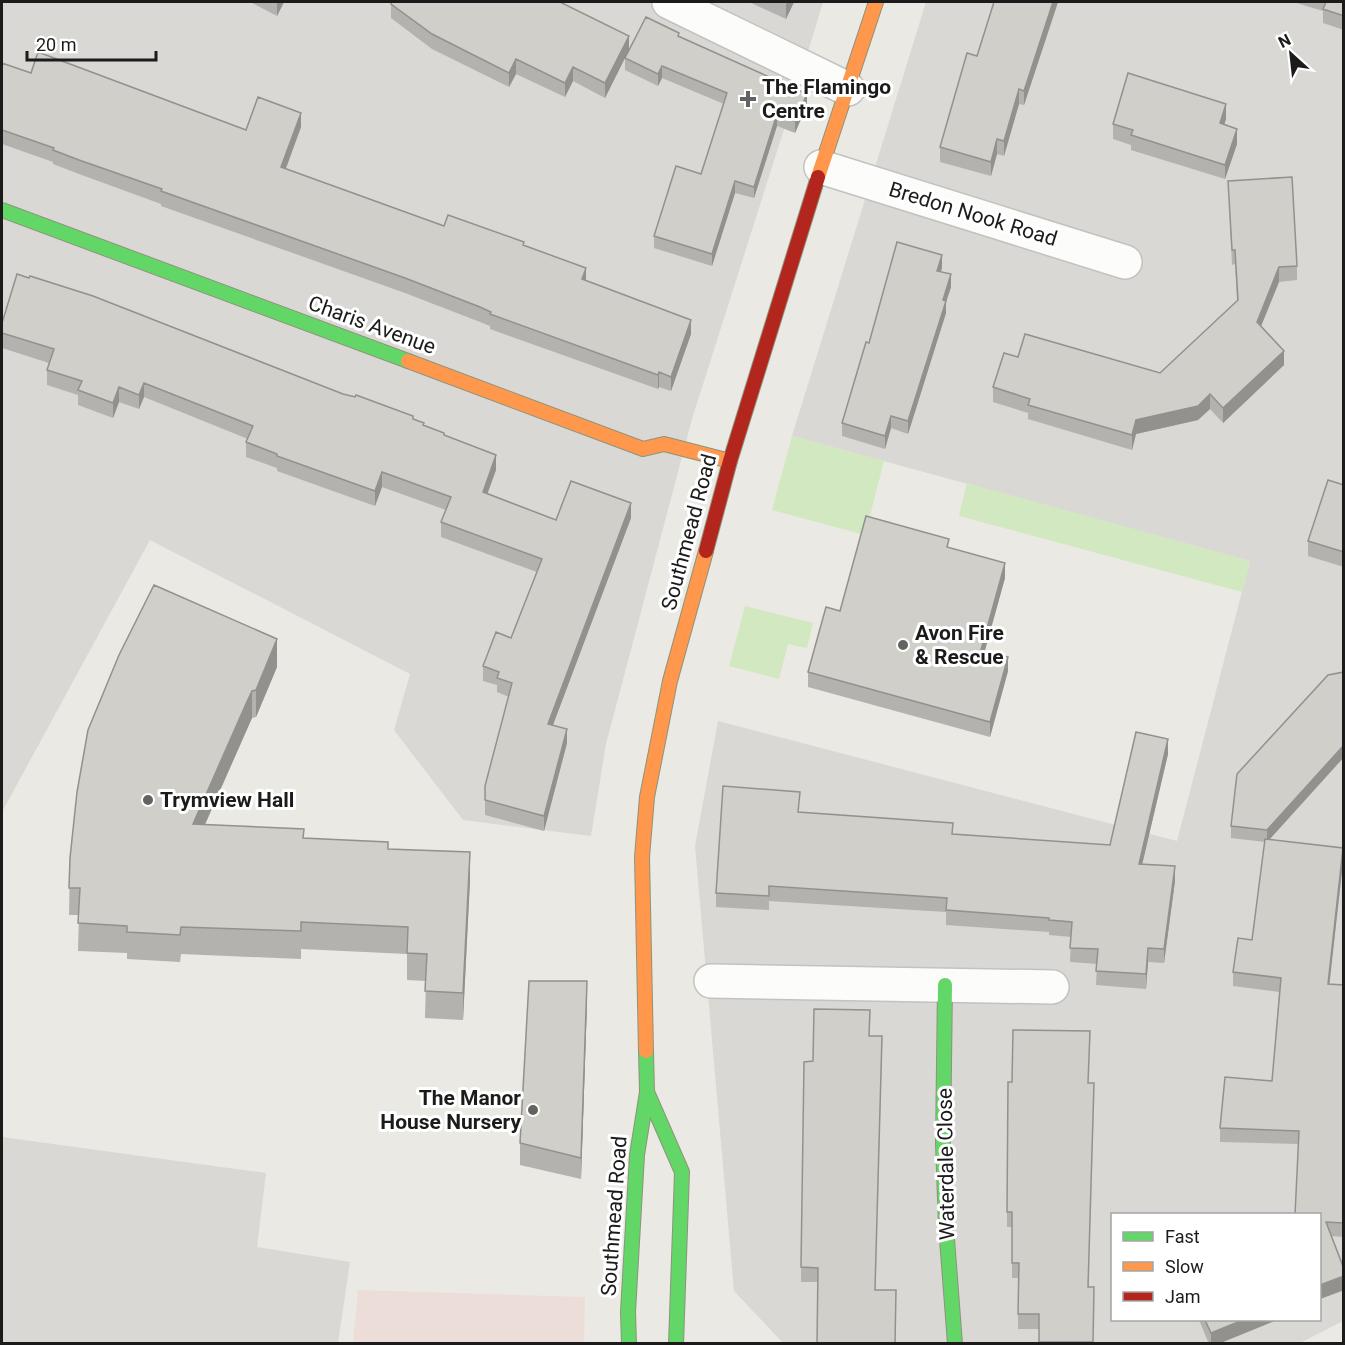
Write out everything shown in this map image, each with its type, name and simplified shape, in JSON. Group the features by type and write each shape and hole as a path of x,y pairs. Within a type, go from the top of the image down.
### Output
{"main road":[{"name":"Southmead Road","path":"628,1344 637,1155 646,1092 642,857 647,797 670,681 730,461 821,167 876,2"},
{"name":"Charis Avenue","path":"2,210 644,449 664,444 730,461"},
{"name":"Waterdale Close","path":"945,985 943,1144 945,1226 955,1344"},
{"name":"Southmead Road","path":"646,1092 682,1172 676,1344"}],"street":[{"path":"669,2 848,89"},
{"name":"Bredon Nook Road","path":"821,167 1125,262"},
{"path":"711,981 1052,987"}],"shaded area":[{"path":"2,2 823,2 692,419 606,744 591,836 463,820 394,730 410,674 150,540 2,812"},
{"path":"926,2 1343,2 1343,1321 1298,1344 783,1343 734,1291 695,846 718,721 1177,841 1250,561 792,436"},
{"path":"2,1137 266,1173 257,1247 350,1262 338,1343 2,1343"},
{"path":"358,1290 585,1297 584,1343 353,1343"}],"green space":[{"path":"792,436 884,461 865,535 772,510"},
{"path":"967,483 1250,561 1242,592 959,516"},
{"path":"745,606 813,623 807,648 788,644 779,679 729,666"}],"building":[{"path":"392,2 560,2 629,36 605,83 573,67 565,83 516,59 509,73 432,34 391,4"},
{"path":"994,2 1053,2 1024,91 1019,89 1004,141 997,139 991,162 940,147 967,53 977,56"},
{"path":"1326,2 1344,2 1344,16 1323,9"},
{"path":"646,17 679,33 678,36 807,94 795,121 777,114 754,187 735,181 712,254 654,236 676,166 701,174 727,93 662,66 658,74 625,58"},
{"path":"38,52 246,130 258,97 301,113 281,167 444,226 448,215 524,242 523,245 586,268 582,279 691,320 671,377 659,372 658,375 490,314 491,312 480,307 405,278 161,191 162,189 2,130 2,63 31,73"},
{"path":"1128,73 1226,104 1220,123 1237,129 1225,165 1131,135 1133,130 1113,124"},
{"path":"1292,177 1297,266 1279,267 1257,322 1284,351 1223,408 1210,394 1198,406 1136,420 1132,435 1028,405 1030,399 993,387 1004,353 1018,357 1025,334 1160,373 1238,300 1228,181"},
{"path":"897,242 942,255 937,271 951,274 943,300 946,301 908,421 891,416 885,436 842,423 866,342 869,343"},
{"path":"17,274 93,296 343,394 355,397 356,395 413,416 413,419 444,435 496,455 483,492 556,520 571,481 631,503 548,724 567,729 544,816 485,800 485,786 512,683 497,678 499,672 483,666 496,632 511,638 542,559 441,522 451,497 382,472 375,491 277,456 277,454 246,442 253,426 144,383 139,395 119,387 113,403 78,390 82,381 47,370 54,349 2,333 2,323"},
{"path":"1328,480 1344,485 1344,552 1308,541"},
{"name":"Avon Fire & Rescue","path":"866,516 949,539 947,547 1005,563 981,650 1008,657 990,722 808,672 826,607 840,611"},
{"name":"Trymview Hall","path":"154,585 277,639 256,690 252,691 193,824 304,829 303,838 388,842 388,849 470,852 463,993 425,991 427,954 407,953 408,927 301,922 301,931 181,927 180,935 127,932 127,926 78,923 80,888 69,888 70,858 77,792 88,730 119,655"},
{"path":"1344,672 1344,745 1267,830 1231,826 1237,774 1328,675"},
{"path":"1136,732 1168,739 1139,864 1175,866 1164,949 1148,948 1146,974 1096,971 1098,949 1070,948 1072,922 1049,920 1049,918 946,910 947,898 769,886 769,896 716,893 723,786 800,792 798,812 953,823 952,834 1110,845"},
{"path":"1265,839 1343,848 1328,984 1344,985 1344,1223 1326,1222 1344,1269 1344,1276 1321,1285 1321,1213 1295,1213 1299,1131 1220,1128 1225,1077 1272,1081 1281,978 1233,972 1238,938 1252,940"},
{"name":"The Manor House Nursery","path":"529,981 587,981 581,1158 520,1143"},
{"path":"814,1009 870,1010 869,1036 882,1036 875,1290 896,1290 895,1344 817,1344 818,1268 801,1267 804,1062 813,1061"},
{"path":"1013,1030 1090,1031 1088,1083 1094,1083 1088,1287 1094,1287 1093,1342 1039,1342 1039,1314 1018,1314 1019,1263 1012,1263 1012,1212 1007,1212 1008,1082 1012,1082"},
{"path":"1205,1321 1241,1321 1211,1333"}],"traffic: fast":[{"path":"2,210 408,361"},
{"path":"945,985 943,1144 946,1226 955,1344"},
{"path":"629,1344 628,1312 637,1155 647,1092 646,1051"},
{"path":"647,1092 682,1172 676,1344"}],"traffic: slow":[{"path":"818,177 876,2"},
{"path":"408,361 643,449 664,444 730,461"},
{"path":"646,1051 642,857 647,797 670,681 706,551"}],"traffic: jam":[{"path":"706,551 730,461 818,177"}],"place":[{"name":"The Flamingo Centre","path":"748,99"},
{"name":"Avon Fire & Rescue","path":"903,645"},
{"name":"Trymview Hall","path":"148,800"},
{"name":"The Manor House Nursery","path":"533,1110"}]}
